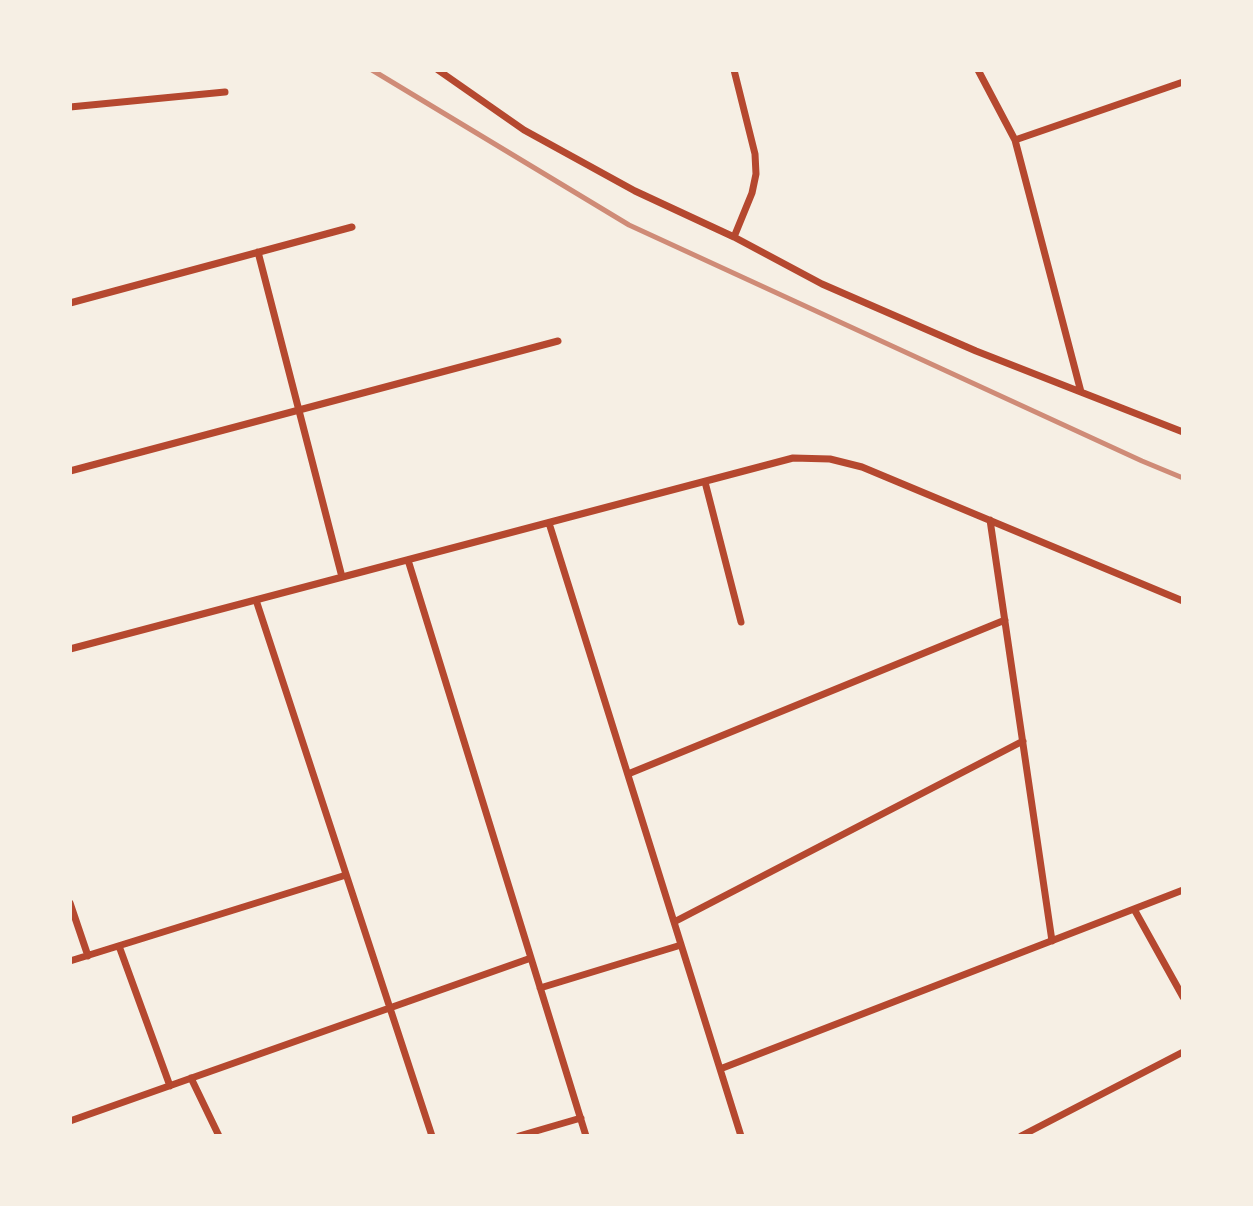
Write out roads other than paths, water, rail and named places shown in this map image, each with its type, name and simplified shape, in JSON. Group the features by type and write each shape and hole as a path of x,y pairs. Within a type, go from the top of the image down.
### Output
{"street":[{"path":"438,70 524,130 635,191 734,237 822,284 976,351 1183,432"},
{"path":"734,70 755,154 757,174 734,237"},
{"path":"978,70 1015,140 1081,392"},
{"path":"1015,140 1183,82"},
{"path":"70,107 225,92"},
{"path":"70,303 352,228"},
{"path":"258,252 342,577"},
{"path":"70,471 558,341"},
{"path":"70,649 793,458 830,459 862,467 1183,601"},
{"path":"705,482 741,622"},
{"path":"990,520 1052,941"},
{"path":"550,523 741,1136"},
{"path":"408,560 586,1136"},
{"path":"256,600 432,1136"},
{"path":"628,774 1005,620"},
{"path":"674,922 1023,741"},
{"path":"70,961 346,875"},
{"path":"720,1069 1183,890"},
{"path":"70,903 88,956"},
{"path":"1134,909 1183,997"},
{"path":"540,988 681,945"},
{"path":"119,946 170,1086"},
{"path":"70,1121 531,958"},
{"path":"1021,1136 1183,1052"},
{"path":"191,1078 219,1136"},
{"path":"519,1136 581,1118"}],"railway":[{"path":"372,70 629,225 1183,478"}]}
